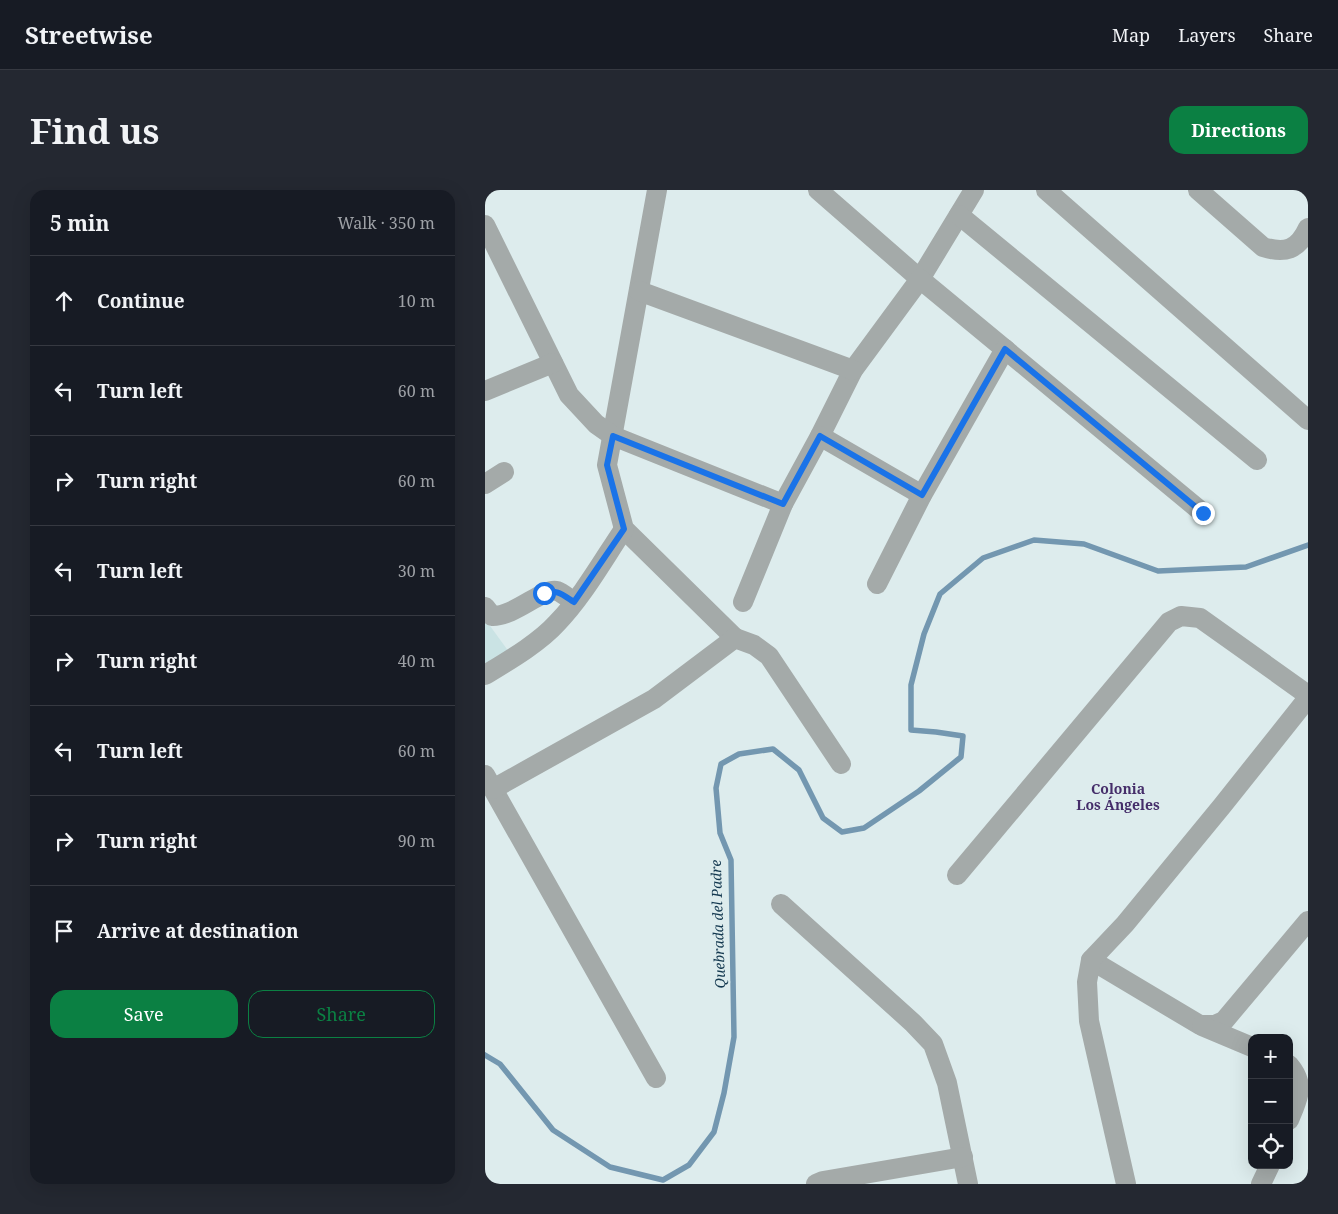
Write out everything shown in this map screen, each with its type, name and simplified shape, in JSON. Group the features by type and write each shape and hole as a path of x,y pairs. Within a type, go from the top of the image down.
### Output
{"street":[{"path":"657,190 607,465 624,529 735,638 754,645 769,656 841,764"},
{"path":"818,190 920,279 1203,513"},
{"path":"743,602 783,504 853,370 920,279 974,190"},
{"path":"1046,190 1308,420"},
{"path":"1198,190 1263,247 1276,251 1290,248 1302,241 1308,228"},
{"path":"959,215 1257,460"},
{"path":"485,225 569,395 596,424 613,436 783,504"},
{"path":"639,291 853,370"},
{"path":"877,584 922,495 1005,349"},
{"path":"485,391 553,363"},
{"path":"820,436 922,495"},
{"path":"485,484 504,472"},
{"path":"485,675 514,658 556,624 574,602 624,529"},
{"path":"485,607 492,616 502,617 544,593 551,591 558,592 574,602"},
{"path":"957,875 1169,622 1181,616 1200,618 1308,696 1223,806 1125,924 1091,960 1087,982 1089,1021 1126,1184"},
{"path":"656,1078 489,782 654,699 735,638"},
{"path":"781,904 913,1023 933,1044 947,1083 968,1184"},
{"path":"1200,1025 1215,1026 1224,1021 1308,921"},
{"path":"1091,960 1200,1025 1248,1045"},
{"path":"1293,1070 1297,1074 1301,1088 1293,1109"},
{"path":"816,1184 823,1181 963,1157"},
{"path":"1261,1184 1268,1169"}],"shaded area":[{"path":"485,619 509,652 485,666"}],"waterway":[{"name":"Quebrada del Padre","path":"485,1055 500,1064 553,1130 610,1167 663,1180 689,1165 714,1132 724,1093 734,1037 731,860 720,833 716,788 721,764 739,754 773,749 799,770 823,818 842,832 864,828 919,791 961,757 963,736 911,730 911,685 924,634 940,594 983,558 1034,540 1084,544 1158,571 1246,567 1308,545"}],"district":[{"name":"Colonia Los Ángeles","path":"1118,798"}],"route":[{"path":"544,593 558,592 574,602 624,529 607,465 613,436 783,504 820,436 922,495 1005,349 1203,513"}]}
